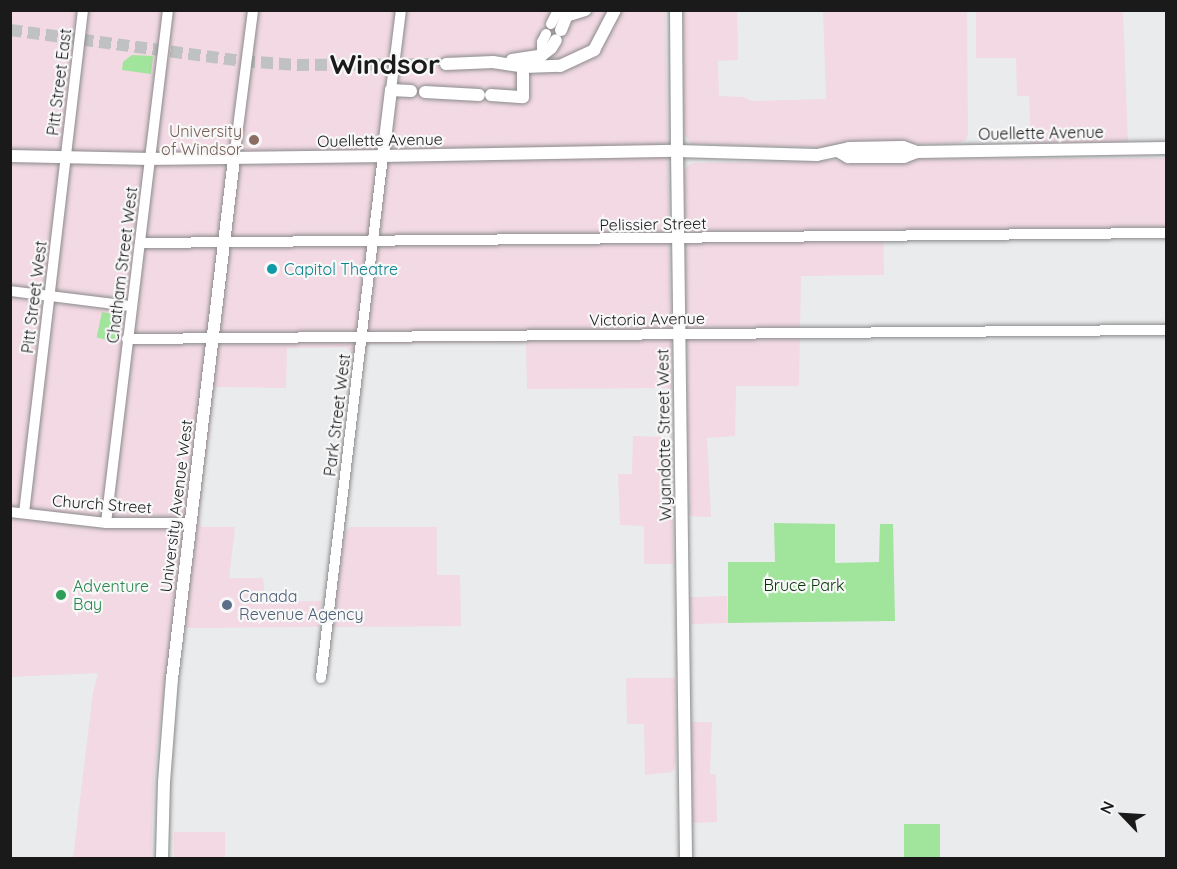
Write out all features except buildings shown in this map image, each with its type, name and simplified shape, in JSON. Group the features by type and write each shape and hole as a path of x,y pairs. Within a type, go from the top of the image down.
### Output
{"main road":[{"path":"446,64 493,62 542,55 551,48 553,32 565,12 585,10"},
{"path":"493,62 523,67 560,66 594,50 615,10"},
{"name":"Wyandotte Street West","path":"676,10 686,858"},
{"path":"425,92 524,97 523,67"},
{"path":"383,156 392,90 411,91"},
{"name":"Ouellette Avenue","path":"10,156 234,159 677,151 749,152 775,147 818,148 833,152 849,148 903,147 917,152 1167,148"},
{"name":"University Avenue West","path":"162,858 164,782 172,679 234,159"}],"street":[{"name":"Pitt Street East","path":"66,156 83,10"},
{"name":"Chatham Street West","path":"106,523 168,10"},
{"path":"234,159 253,10"},
{"path":"392,90 400,10"},
{"name":"Pitt Street West","path":"24,513 66,156"},
{"name":"Park Street West","path":"321,678 383,156"},
{"name":"Pelissier Street","path":"140,243 224,245 1167,233"},
{"path":"10,291 131,306"},
{"name":"Victoria Avenue","path":"128,339 1167,330"},
{"name":"Church Street","path":"10,512 106,523 191,523"}],"shaded area":[{"path":"10,11 665,11 672,388 527,389 526,342 372,344 352,353 347,347 287,348 286,388 215,387 199,515 201,527 235,527 229,578 263,578 265,602 322,601 319,627 172,628 154,774 151,858 73,858 93,692 98,673 11,677"},
{"path":"683,11 737,11 738,60 718,61 719,96 743,97 751,101 826,99 823,11 967,11 968,135 966,140 960,143 865,145 851,148 691,144 684,134"},
{"path":"976,11 1123,11 1128,142 1031,143 1029,96 1017,96 1016,58 976,58"},
{"path":"1166,158 1166,230 883,230 884,275 801,276 799,386 736,386 735,436 707,438 711,517 689,516 684,171 687,166 693,163 905,159"},
{"path":"633,436 666,437 672,442 673,564 644,564 644,526 620,525 618,474 632,474"},
{"path":"350,527 437,527 437,575 460,575 461,626 332,627 344,534"},
{"path":"727,596 728,623 691,624 690,597"},
{"path":"626,678 675,678 676,764 672,772 645,775 644,724 627,724"},
{"path":"692,722 712,722 710,774 716,774 717,822 692,823"},
{"path":"174,832 225,832 225,858 174,858"}],"green space":[{"path":"132,55 153,56 151,74 122,70 123,62"},
{"path":"102,312 121,316 115,341 97,337"},
{"name":"Bruce Park","path":"774,523 835,524 835,563 879,562 880,524 893,524 895,621 728,623 728,562 775,562"},
{"path":"904,824 940,824 940,858 904,858"}],"tunnel":[{"path":"10,30 243,61 297,65 446,64"}],"place":[{"name":"University of Windsor","path":"254,140"},
{"name":"Capitol Theatre","path":"272,269"},
{"name":"Adventure Bay","path":"61,595"},
{"name":"Canada Revenue Agency","path":"227,605"}],"district":[{"name":"Windsor","path":"385,64"}]}
